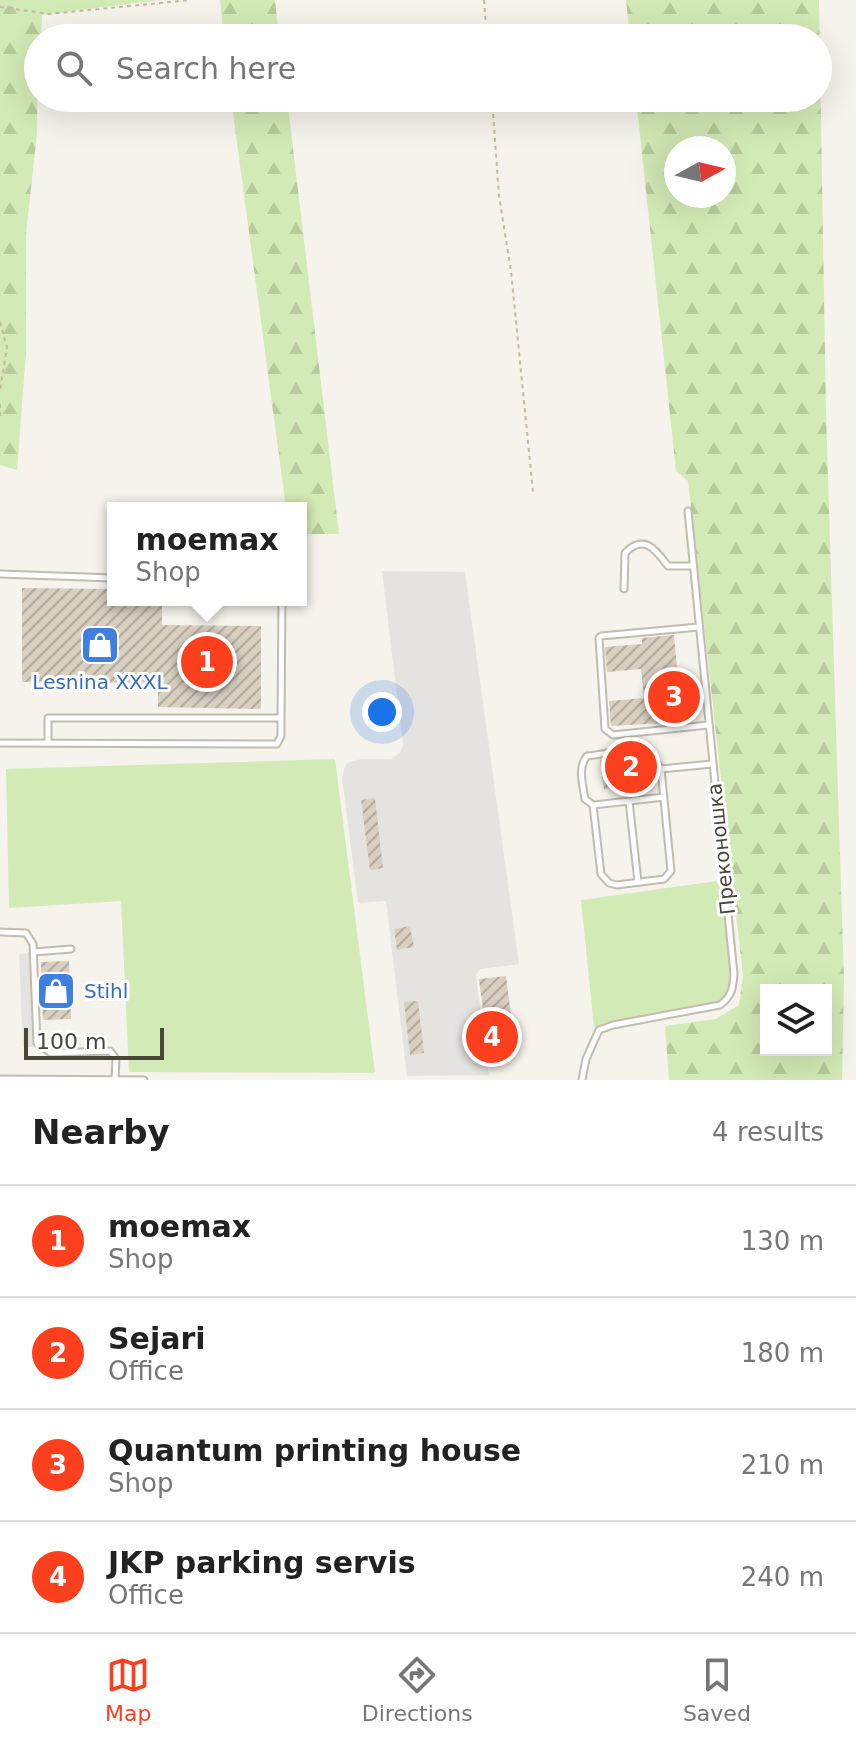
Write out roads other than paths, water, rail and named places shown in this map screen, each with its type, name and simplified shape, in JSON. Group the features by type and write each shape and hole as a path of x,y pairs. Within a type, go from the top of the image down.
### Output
{"lane":[{"name":"Преконошка","path":"582,1080 594,1039 604,1027 720,1005 729,998 734,974 688,511"},
{"path":"624,589 625,553 636,545 649,545 657,550 668,566 693,566"},
{"path":"0,574 107,578"},
{"path":"0,743 277,744 281,736 282,606"},
{"path":"699,627 599,638 605,729 613,735 708,725"},
{"path":"48,743 48,718 281,718"},
{"path":"593,805 604,878 617,885 664,879 671,871 664,797 661,769 651,755 641,750 587,756 582,762 585,799 593,805 664,797"},
{"path":"661,769 712,764"},
{"path":"629,801 638,882"},
{"path":"0,932 26,933 33,944 37,1043 51,1053 110,1051 116,1059 115,1079"},
{"path":"34,952 71,949"},
{"path":"0,1079 144,1080"}],"place":[{"name":"Lesnina XXXL","path":"100,645"},
{"name":"moemax","path":"207,662"},
{"name":"Quantum printing house","path":"674,697"},
{"name":"Sejari","path":"631,767"},
{"name":"Stihl","path":"56,991"},
{"name":"JKP parking servis","path":"492,1037"}]}
